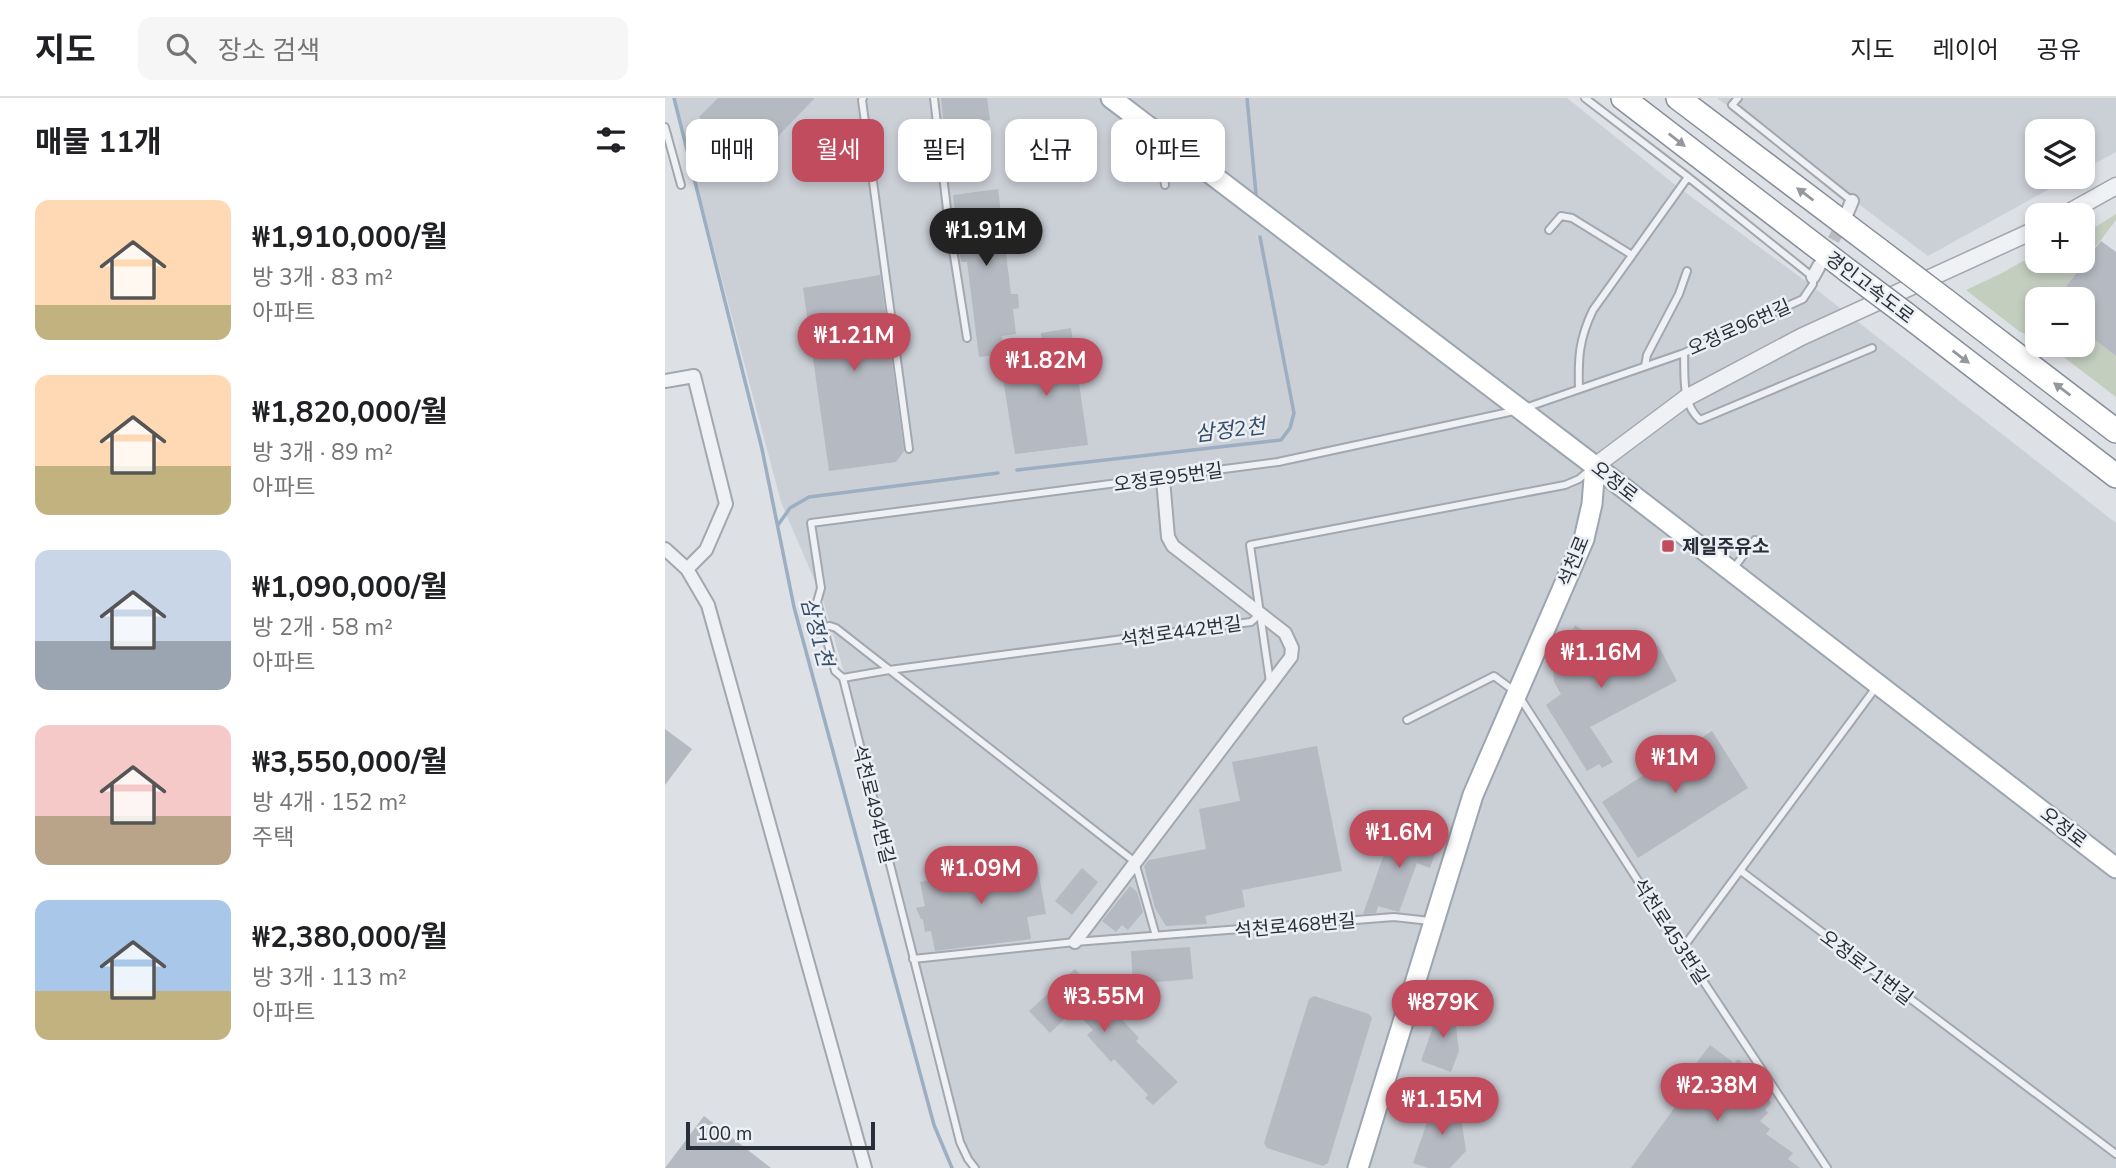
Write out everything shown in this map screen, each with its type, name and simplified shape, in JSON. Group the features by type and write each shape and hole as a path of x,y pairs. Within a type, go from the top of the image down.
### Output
{"highway":[{"name":"경인고속도로","path":"1623,98 2116,476"},
{"name":"경인고속도로","path":"1678,98 2116,431"}],"main road":[{"name":"오정로","path":"1111,98 1139,119"},
{"name":"오정로","path":"1221,182 1521,409 2116,868"},
{"name":"석천로","path":"1358,1168 1473,795 1584,539 1593,504 1595,466"}],"street":[{"path":"2086,203 2116,186"},
{"path":"1595,466 1686,398 1801,337 2025,234"},
{"path":"665,381 694,376 726,505 706,550 687,569"},
{"path":"1075,942 1291,657 1292,648 1285,633 1173,546 1168,537 1163,479"},
{"path":"665,549 687,569 708,605 865,1168"}],"lane":[{"path":"934,98 948,218 967,338"},
{"name":"오정로96번길","path":"1521,409 1684,353 1803,299 1813,284 1816,272 1585,98"},
{"path":"1738,98 1733,105 1850,207"},
{"path":"862,99 909,449"},
{"path":"665,127 681,185"},
{"path":"1579,389 1578,355 1584,329 1593,310 1688,177"},
{"path":"1165,182 1165,186"},
{"path":"1549,230 1561,216 1572,218 1632,255"},
{"path":"1646,366 1647,355 1679,294 1687,271"},
{"path":"1684,353 1686,398 1694,415 1700,420 1872,348"},
{"name":"오정로95번길","path":"811,523 1278,462 1521,409"},
{"name":"석천로442번길","path":"843,678 1251,622 1260,614 1251,545 1565,485 1579,479 1595,466"},
{"name":"석천로494번길","path":"811,523 821,588 817,602 835,671 843,678 960,1142 975,1168"},
{"path":"1732,571 1755,540"},
{"path":"1260,614 1270,684"},
{"path":"824,627 836,628 1135,862 1156,936"},
{"path":"1407,719 1494,676 1517,693"},
{"path":"1682,949 1878,684"},
{"name":"석천로453번길","path":"1517,693 1682,949 1828,1168"},
{"name":"오정로71번길","path":"1741,871 2116,1154"},
{"name":"석천로468번길","path":"913,959 1075,942 1394,917 1434,922"}],"shaded area":[{"path":"674,98 1567,98 1678,187 1808,283 2116,523 2116,1168 976,1168 960,1142 844,672 823,600 781,502 696,182 778,182 778,119 686,119 686,143"},
{"path":"1717,98 2116,98 2116,152 2095,163 2095,119 2025,119 2025,189 2049,189 1928,256"}],"green space":[{"path":"2116,214 2116,220 2095,248 2095,227"},
{"path":"2025,260 2025,273 2076,273 2065,287 2025,287 2025,334 1966,290"},
{"path":"2095,340 2116,356 2116,397 2064,357 2095,357"}],"building":[{"path":"718,98 815,98 778,136 778,119 699,117"},
{"path":"941,98 987,98 990,119 943,119"},
{"path":"998,189 1011,294 1018,294 1019,308 1013,309 1016,334 1002,336 1004,354 979,357 967,262 961,262 953,195"},
{"path":"2101,241 2116,252 2116,356 2095,340 2095,287 2065,287 2076,273 2095,273 2095,249"},
{"path":"880,275 904,451 896,462 829,471 803,288"},
{"path":"1071,328 1088,445 1015,454 1001,366 1045,360 1041,333"},
{"path":"1575,625 1627,661 1658,645 1677,681 1590,727 1613,762 1602,768 1599,764 1587,771 1546,705 1561,694 1554,682 1553,669"},
{"path":"665,729 692,749 665,785"},
{"path":"1712,731 1748,788 1638,858 1602,802"},
{"path":"1317,746 1342,871 1242,890 1245,907 1205,916 1207,924 1166,926 1155,908 1144,866 1149,860 1206,849 1199,809 1240,801 1232,762"},
{"path":"1393,829 1438,845 1430,868 1417,863 1399,912 1378,906 1376,913 1363,914"},
{"path":"995,857 999,876 1038,869 1046,914 1027,917 1031,939 935,951 931,931 925,932 923,919 916,908 925,906 920,882 968,872 966,862"},
{"path":"1082,868 1098,882 1072,915 1055,901"},
{"path":"1130,886 1137,892 1143,912 1128,930 1122,925 1116,932 1102,921"},
{"path":"1190,947 1193,979 1133,984 1131,951"},
{"path":"1075,969 1095,991 1090,997 1108,1017 1115,1012 1139,1038 1136,1041 1178,1082 1153,1105 1145,1098 1148,1095 1114,1059 1111,1062 1087,1035 1093,1030 1074,1010 1050,1033 1029,1011"},
{"path":"1314,996 1369,1014 1372,1018 1328,1163 1323,1166 1267,1148 1264,1143 1309,999"},
{"path":"1440,1004 1454,1009 1459,1051 1451,1072 1421,1061 1433,1027 1430,1025"},
{"path":"1710,1045 1734,1063 1738,1059 1748,1067 1771,1103 1765,1110 1768,1113 1760,1121 1770,1129 1766,1134 1793,1153 1788,1159 1800,1168 1631,1168 1701,1071 1694,1066"},
{"path":"1436,1096 1459,1104 1466,1151 1450,1168 1428,1168 1413,1163"},
{"path":"704,1116 771,1168 665,1168"}],"waterway":[{"name":"삼정1천","path":"674,98 762,449 794,607 934,1125 952,1168"},
{"name":"삼정2천","path":"1247,98 1256,194"},
{"name":"삼정2천","path":"1017,470 1281,440 1290,428 1294,413 1260,237"},
{"name":"삼정2천","path":"778,525 790,508 809,497 998,473"}],"tunnel":[{"path":"1825,256 1844,220"}],"place":[{"name":"제일주유소","path":"1668,546"}]}
